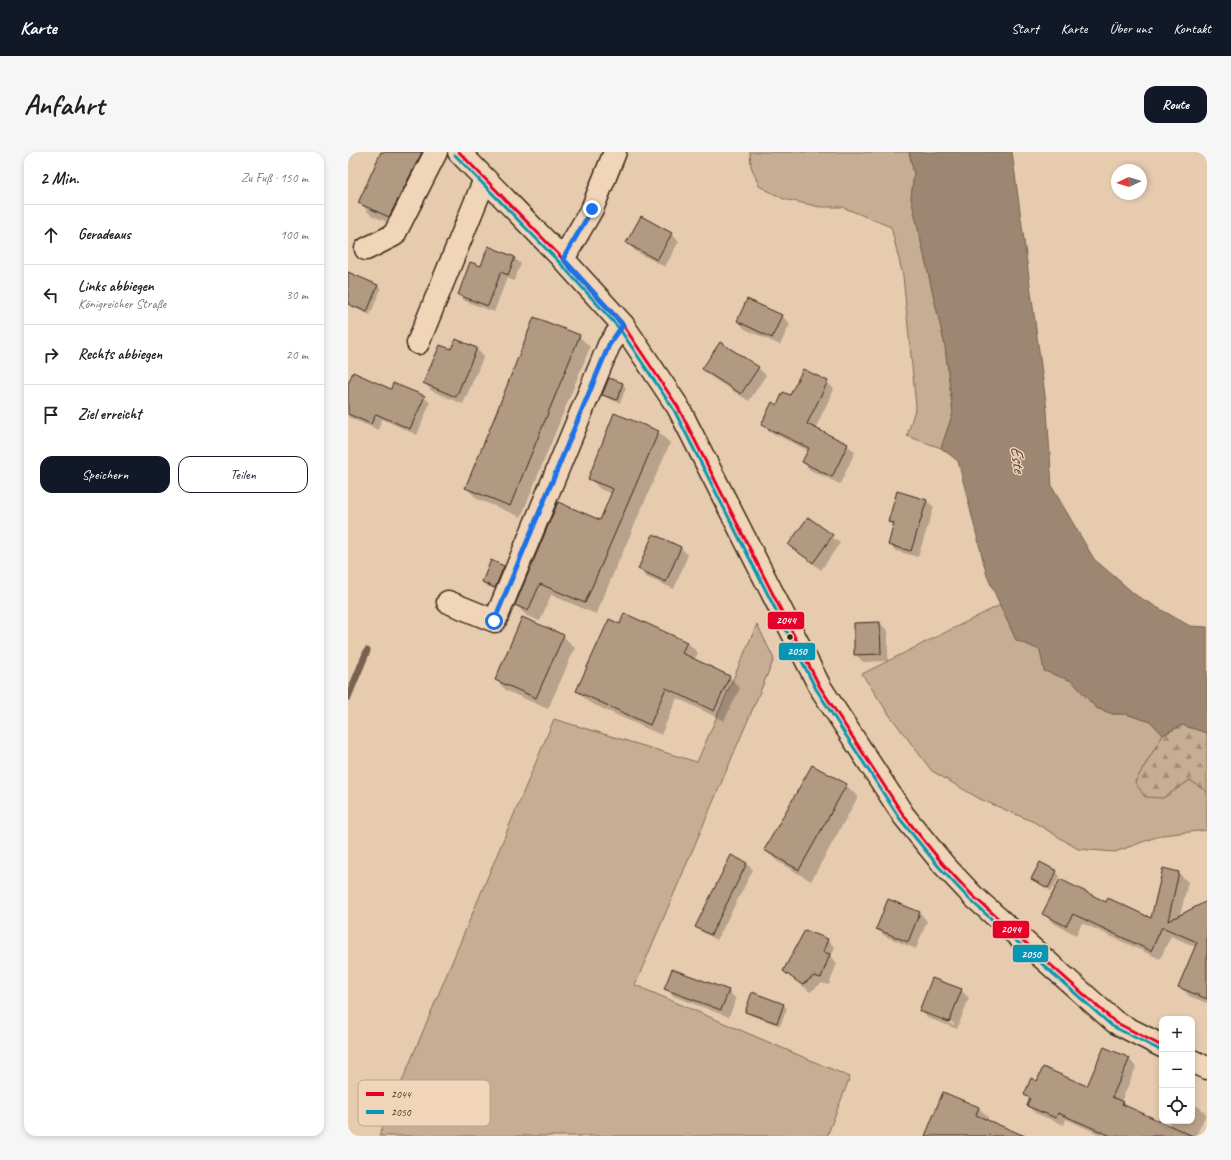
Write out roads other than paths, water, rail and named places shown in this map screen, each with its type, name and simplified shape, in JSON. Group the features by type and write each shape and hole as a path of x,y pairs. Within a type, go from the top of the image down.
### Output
{"street":[{"path":"366,249 394,235 436,152"},
{"path":"563,259 592,209 615,152"},
{"path":"463,154 563,259 623,325 678,407 820,687 904,816 943,864 973,896 1115,1022 1159,1044"},
{"path":"418,343 486,179"},
{"path":"448,602 494,621 609,345 623,325"},
{"path":"1195,1062 1207,1068"}],"water":[{"name":"Este","path":"909,152 1012,152 1047,410 1052,487 1094,559 1137,596 1190,626 1207,627 1207,733 1182,725 1163,735 1151,722 1126,714 1113,714 1096,708 1072,681 1044,671 1040,650 1016,640 987,576 958,461 941,448 953,413 945,346 911,198 914,174"}],"waterway":[{"path":"348,697 367,651"}]}
